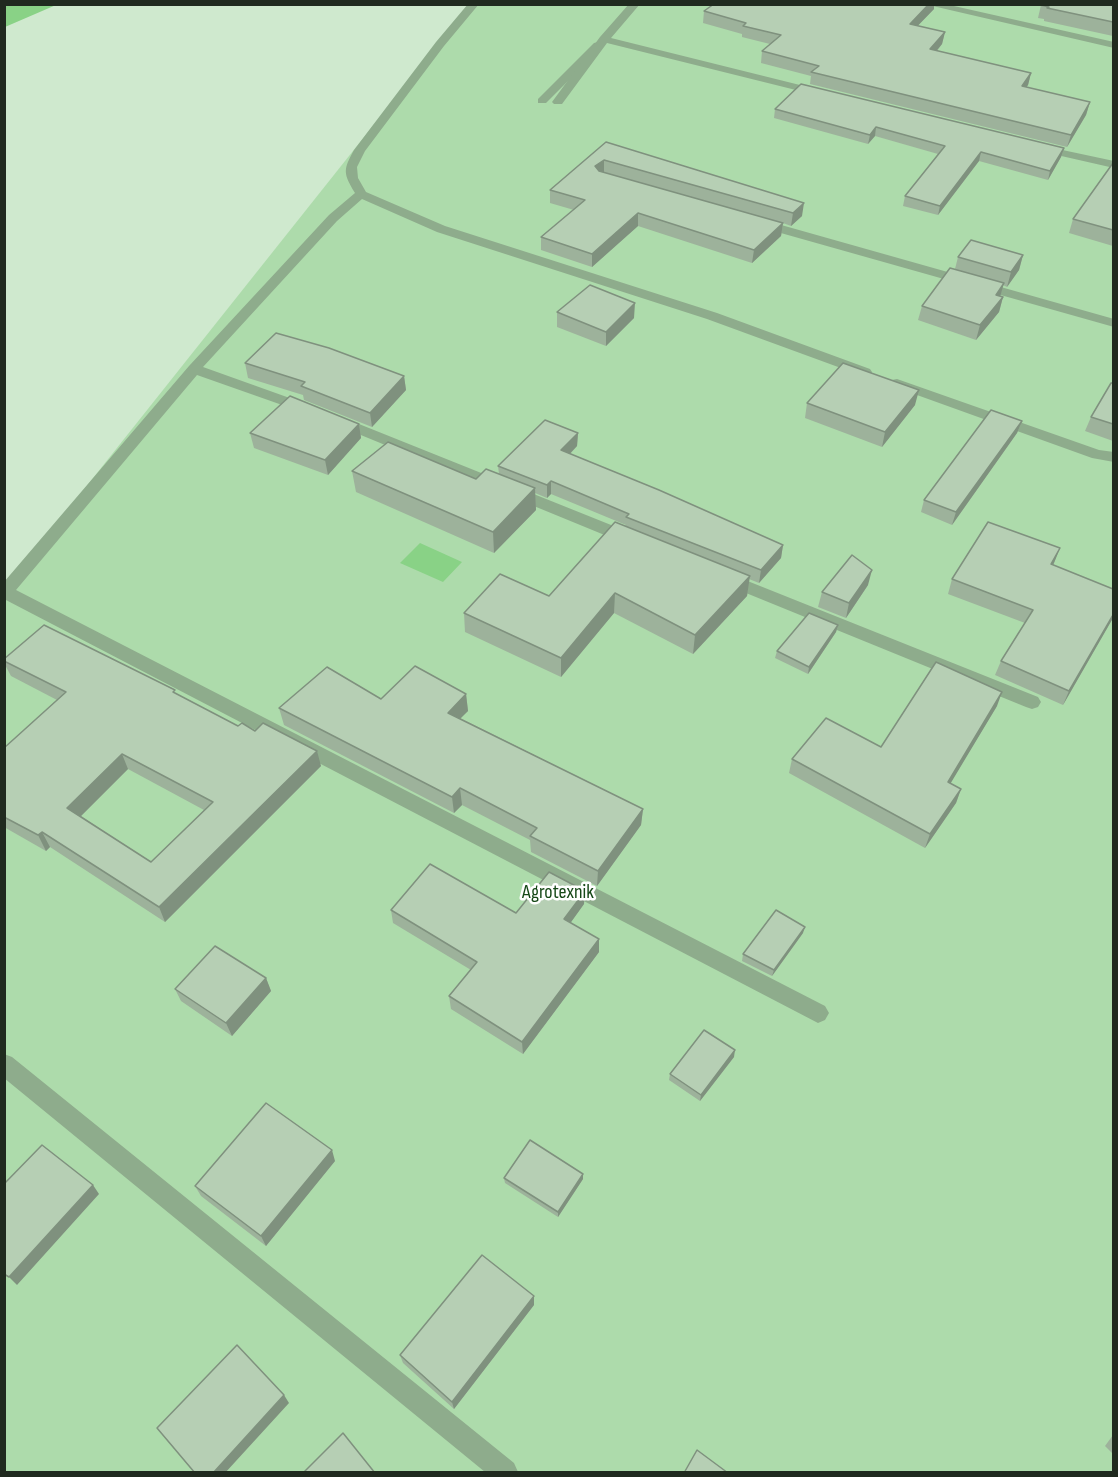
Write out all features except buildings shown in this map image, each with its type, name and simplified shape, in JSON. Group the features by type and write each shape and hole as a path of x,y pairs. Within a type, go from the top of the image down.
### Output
{"street":[{"path":"474,4 440,44 360,150 351,167 352,178 361,194 441,229 712,316 1097,455 1113,457"},
{"path":"542,101 604,39 635,4"},
{"path":"929,4 1113,45"},
{"path":"604,39 834,97"},
{"path":"558,102 604,39"},
{"path":"1027,145 1113,165"},
{"path":"361,194 333,218 194,369 5,592 818,1013"},
{"path":"750,220 1113,322"},
{"path":"194,369 305,408 646,546"},
{"path":"712,573 1032,702"},
{"path":"4,1064 505,1473"}],"green space":[{"name":"Agrotexnik","path":"469,5 1113,5 1113,1472 5,1472 4,590"}],"shaded area":[{"path":"5,4 56,4 56,5 5,27"},
{"path":"420,543 462,562 443,582 400,563"}]}
